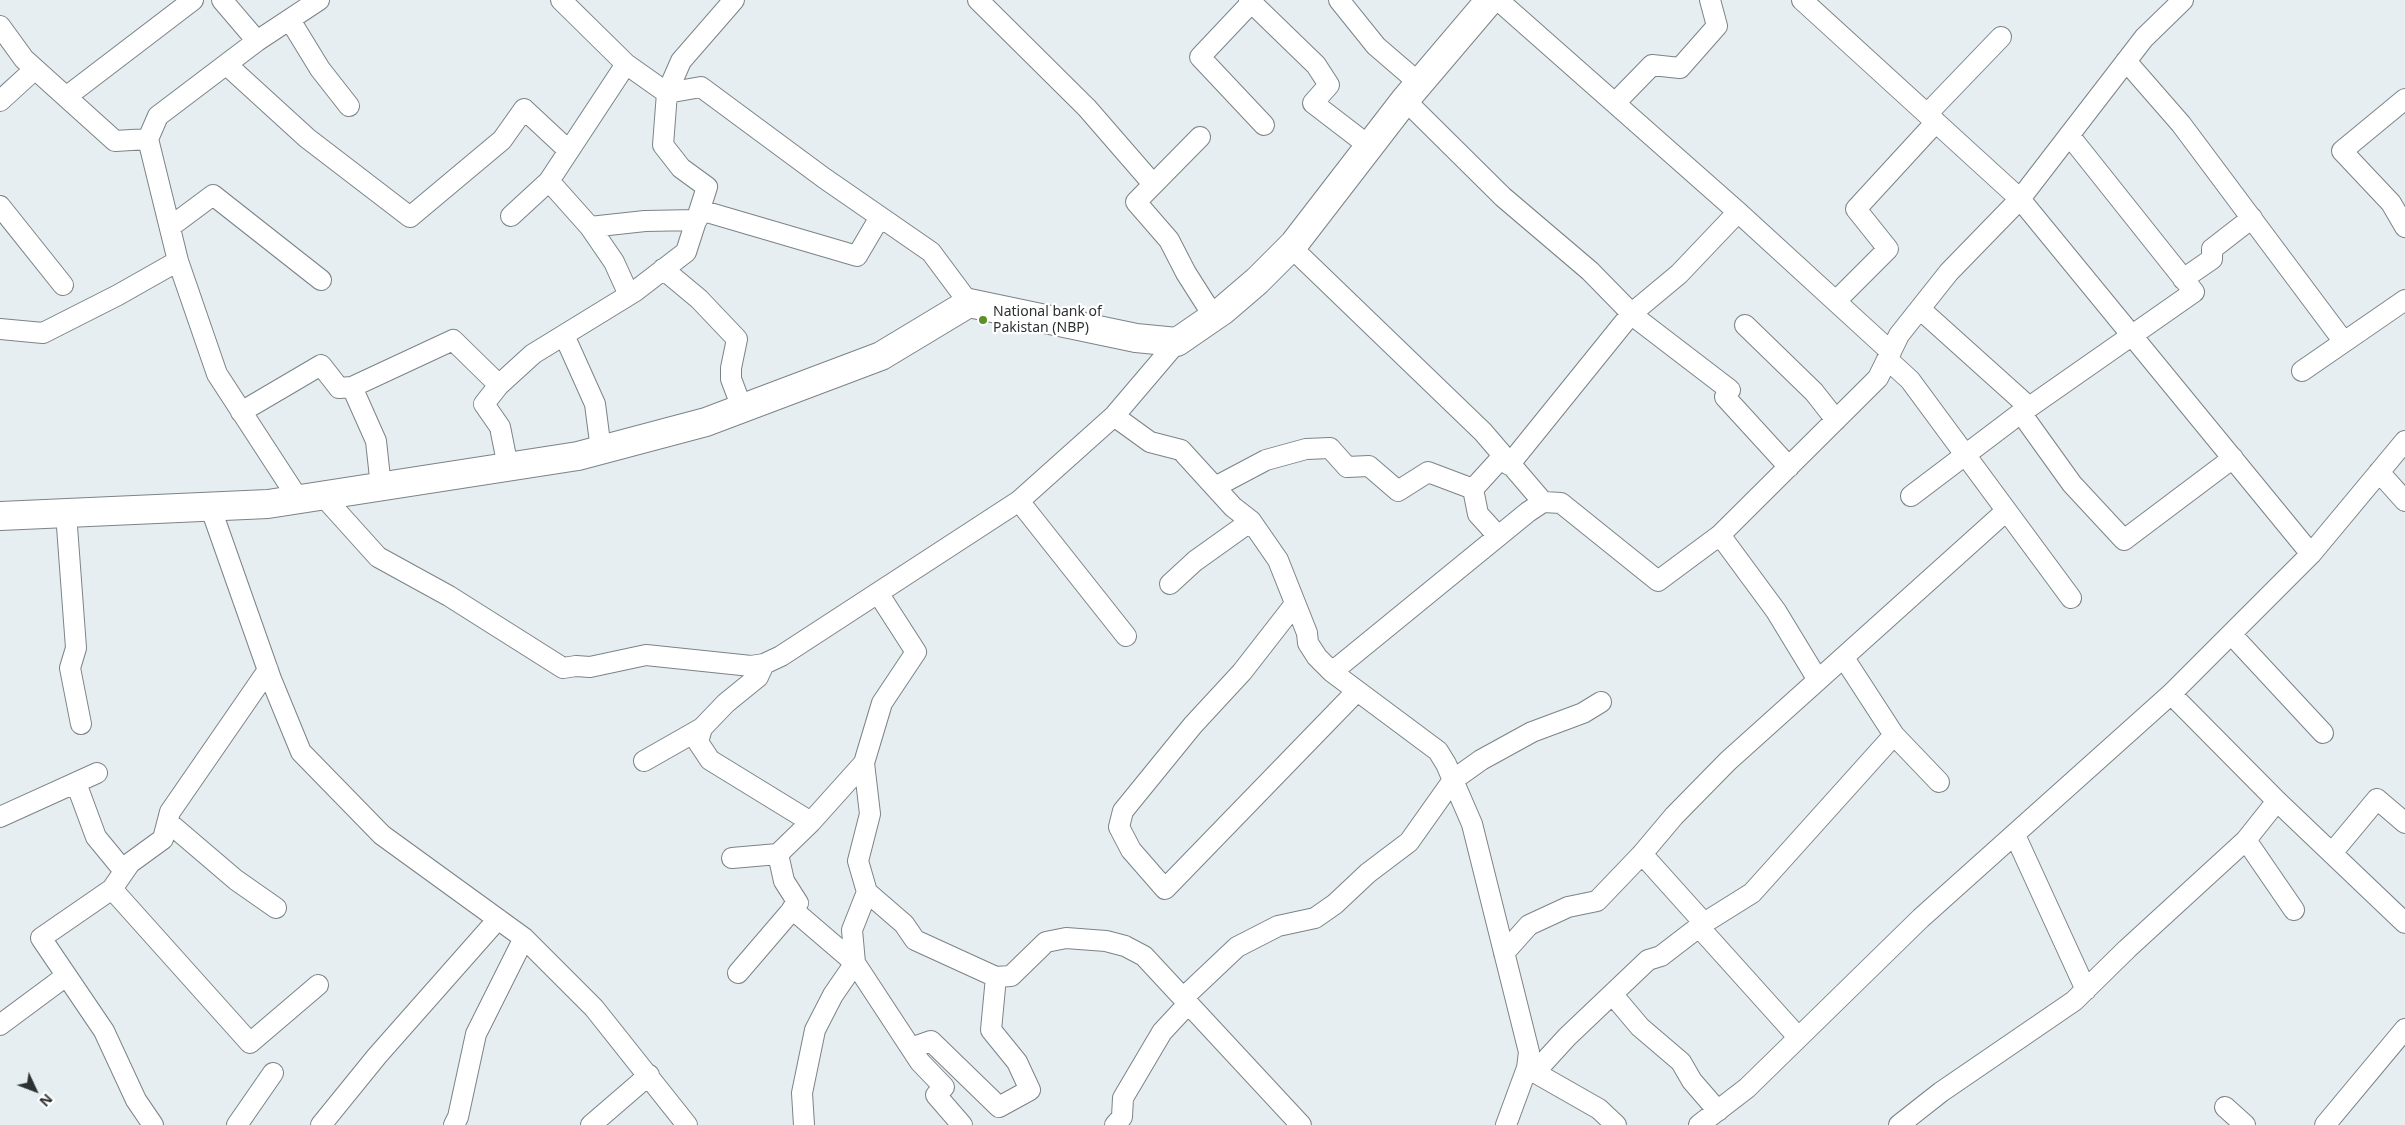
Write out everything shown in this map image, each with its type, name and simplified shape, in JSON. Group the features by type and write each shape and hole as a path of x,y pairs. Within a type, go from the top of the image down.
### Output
{"main road":[{"path":"0,516 268,504 578,456 706,422 881,356 968,303 1136,338 1177,342 1214,317 1257,281 1291,247 1412,92 1490,0"}],"street":[{"path":"66,97 193,0"},
{"path":"222,0 257,41"},
{"path":"319,0 257,41 158,116 148,139 178,261 217,374 241,412 311,498 378,557 449,596 563,668 576,666 590,668 646,655 751,666 764,664 781,656 1019,502 1114,416 1177,342"},
{"path":"561,0 626,64 667,93 702,86 880,217 931,252 968,303"},
{"path":"508,467 500,427 484,404 499,384 533,354 630,294 686,252 708,187 681,168 663,145 667,93 681,61 734,0"},
{"path":"978,0 1087,108 1153,184"},
{"path":"1339,0 1412,92 1503,197 1590,271 1632,314 1730,390 1725,397 1788,466"},
{"path":"1498,0 1738,212 1836,301 1889,355 1910,380 2005,512 2071,598"},
{"path":"1615,103 1652,65 1680,68 1717,26 1710,0"},
{"path":"1802,0 2020,199 2311,554"},
{"path":"1264,125 1200,56 1250,1 1321,71 1329,85 1313,103 1369,146"},
{"path":"1332,672 1498,536 1543,502 1561,503 1658,581 1720,535 1878,378 1899,335 1949,272 2020,199 2144,38 2174,3"},
{"path":"290,20 320,69 349,106"},
{"path":"0,26 24,59 115,141 148,139"},
{"path":"1836,301 1888,249 1856,208 2001,37"},
{"path":"2126,61 2181,124 2344,342"},
{"path":"511,216 549,181 626,64"},
{"path":"226,65 307,138 410,217 502,140 524,108 568,150"},
{"path":"0,101 35,69"},
{"path":"2405,100 2342,151 2391,203 2405,227"},
{"path":"1911,496 2025,410 2194,292 2069,135"},
{"path":"1200,137 1136,202 1170,240 1186,273 1214,317"},
{"path":"549,181 590,227 614,262 630,294"},
{"path":"170,227 213,195 322,280"},
{"path":"0,206 63,285"},
{"path":"1473,489 1506,460 1632,314 1679,274 1738,212"},
{"path":"590,227 698,215 857,256 880,217"},
{"path":"2183,279 2212,259 2212,249 2252,218"},
{"path":"1291,247 1483,432 1543,502"},
{"path":"0,329 43,333 118,295 178,261"},
{"path":"663,269 699,298 737,339 731,368 732,380 742,408"},
{"path":"2302,371 2405,300"},
{"path":"1920,309 2025,410 2072,484 2124,540 2233,458"},
{"path":"1745,325 1814,392 1836,420"},
{"path":"564,335 595,404 601,450"},
{"path":"241,412 321,365 339,388 352,387 453,340 499,384"},
{"path":"352,387 376,441 381,487"},
{"path":"1114,416 1150,442 1181,450 1233,507 1251,521 1278,560 1308,643 1317,657 1332,672 1438,752 1453,780 1472,824 1529,1052 1531,1070"},
{"path":"1700,1125 1748,1088 1921,918 2171,694 2311,554 2405,441"},
{"path":"1215,487 1266,460 1306,448 1330,448 1347,467 1370,466 1398,491 1428,472 1473,489"},
{"path":"2379,472 2405,501"},
{"path":"1473,489 1478,514 1498,536"},
{"path":"1019,502 1126,636"},
{"path":"210,506 268,670 301,752 382,835 524,938 594,1008 687,1125"},
{"path":"1504,953 1529,925 1568,907 1597,900 1642,854 1674,816 1728,761 2005,512"},
{"path":"66,513 76,648 70,668 81,724"},
{"path":"1170,584 1195,561 1251,521"},
{"path":"1720,535 1776,611 1818,680"},
{"path":"878,593 916,652 882,702 864,763 870,814 858,861 867,892 904,924 915,940 996,977 1011,976 1046,942 1066,938 1106,941 1125,946 1144,956 1302,1125"},
{"path":"1295,604 1242,672 1193,725 1123,811 1119,827 1131,850 1165,889 1357,691"},
{"path":"2231,634 2323,733"},
{"path":"1844,658 1894,735 1939,782"},
{"path":"644,760 702,728 726,702 758,677 764,664"},
{"path":"153,1125 136,1100 104,1032 41,938 112,889 130,863 163,839 170,812 268,670"},
{"path":"2171,694 2277,801 2405,923"},
{"path":"1115,1125 1122,1117 1123,1098 1162,1032 1185,1001 1237,947 1278,926 1315,918 1335,904 1368,873 1409,842 1453,780 1482,760 1532,732 1584,713 1601,702"},
{"path":"702,728 698,742 710,760 811,822"},
{"path":"1506,1125 1531,1070 1613,995 1648,960 1661,956 1701,925 1752,893 1894,735"},
{"path":"732,858 778,854 811,822 864,763"},
{"path":"0,817 97,773"},
{"path":"76,783 96,837 124,871"},
{"path":"2332,853 2377,799 2405,823"},
{"path":"1899,1125 1941,1092 2074,1002 2127,949 2246,840 2277,801"},
{"path":"168,822 236,880 276,908"},
{"path":"2014,834 2086,990"},
{"path":"2246,840 2294,910"},
{"path":"738,973 798,902 784,882 778,854"},
{"path":"1642,854 1798,1037"},
{"path":"112,889 250,1043 318,985"},
{"path":"804,1125 802,1092 815,1030 833,995 855,963 852,930 867,892"},
{"path":"792,909 855,963 920,1062 944,1087 936,1094 962,1125"},
{"path":"321,1125 377,1056 498,919"},
{"path":"454,1125 458,1117 476,1034 524,938"},
{"path":"0,1025 66,976"},
{"path":"911,1048 931,1041 999,1107 1030,1090 1017,1062 991,1030 996,977"},
{"path":"1613,995 1640,1027 1681,1062 1692,1081 1718,1111"},
{"path":"2325,1125 2405,1029"},
{"path":"1531,1070 1599,1109 1616,1125"},
{"path":"237,1125 272,1073"},
{"path":"592,1125 649,1075"},
{"path":"2225,1107 2245,1125"}],"place":[{"name":"National bank of Pakistan (NBP)","path":"983,320"}]}
